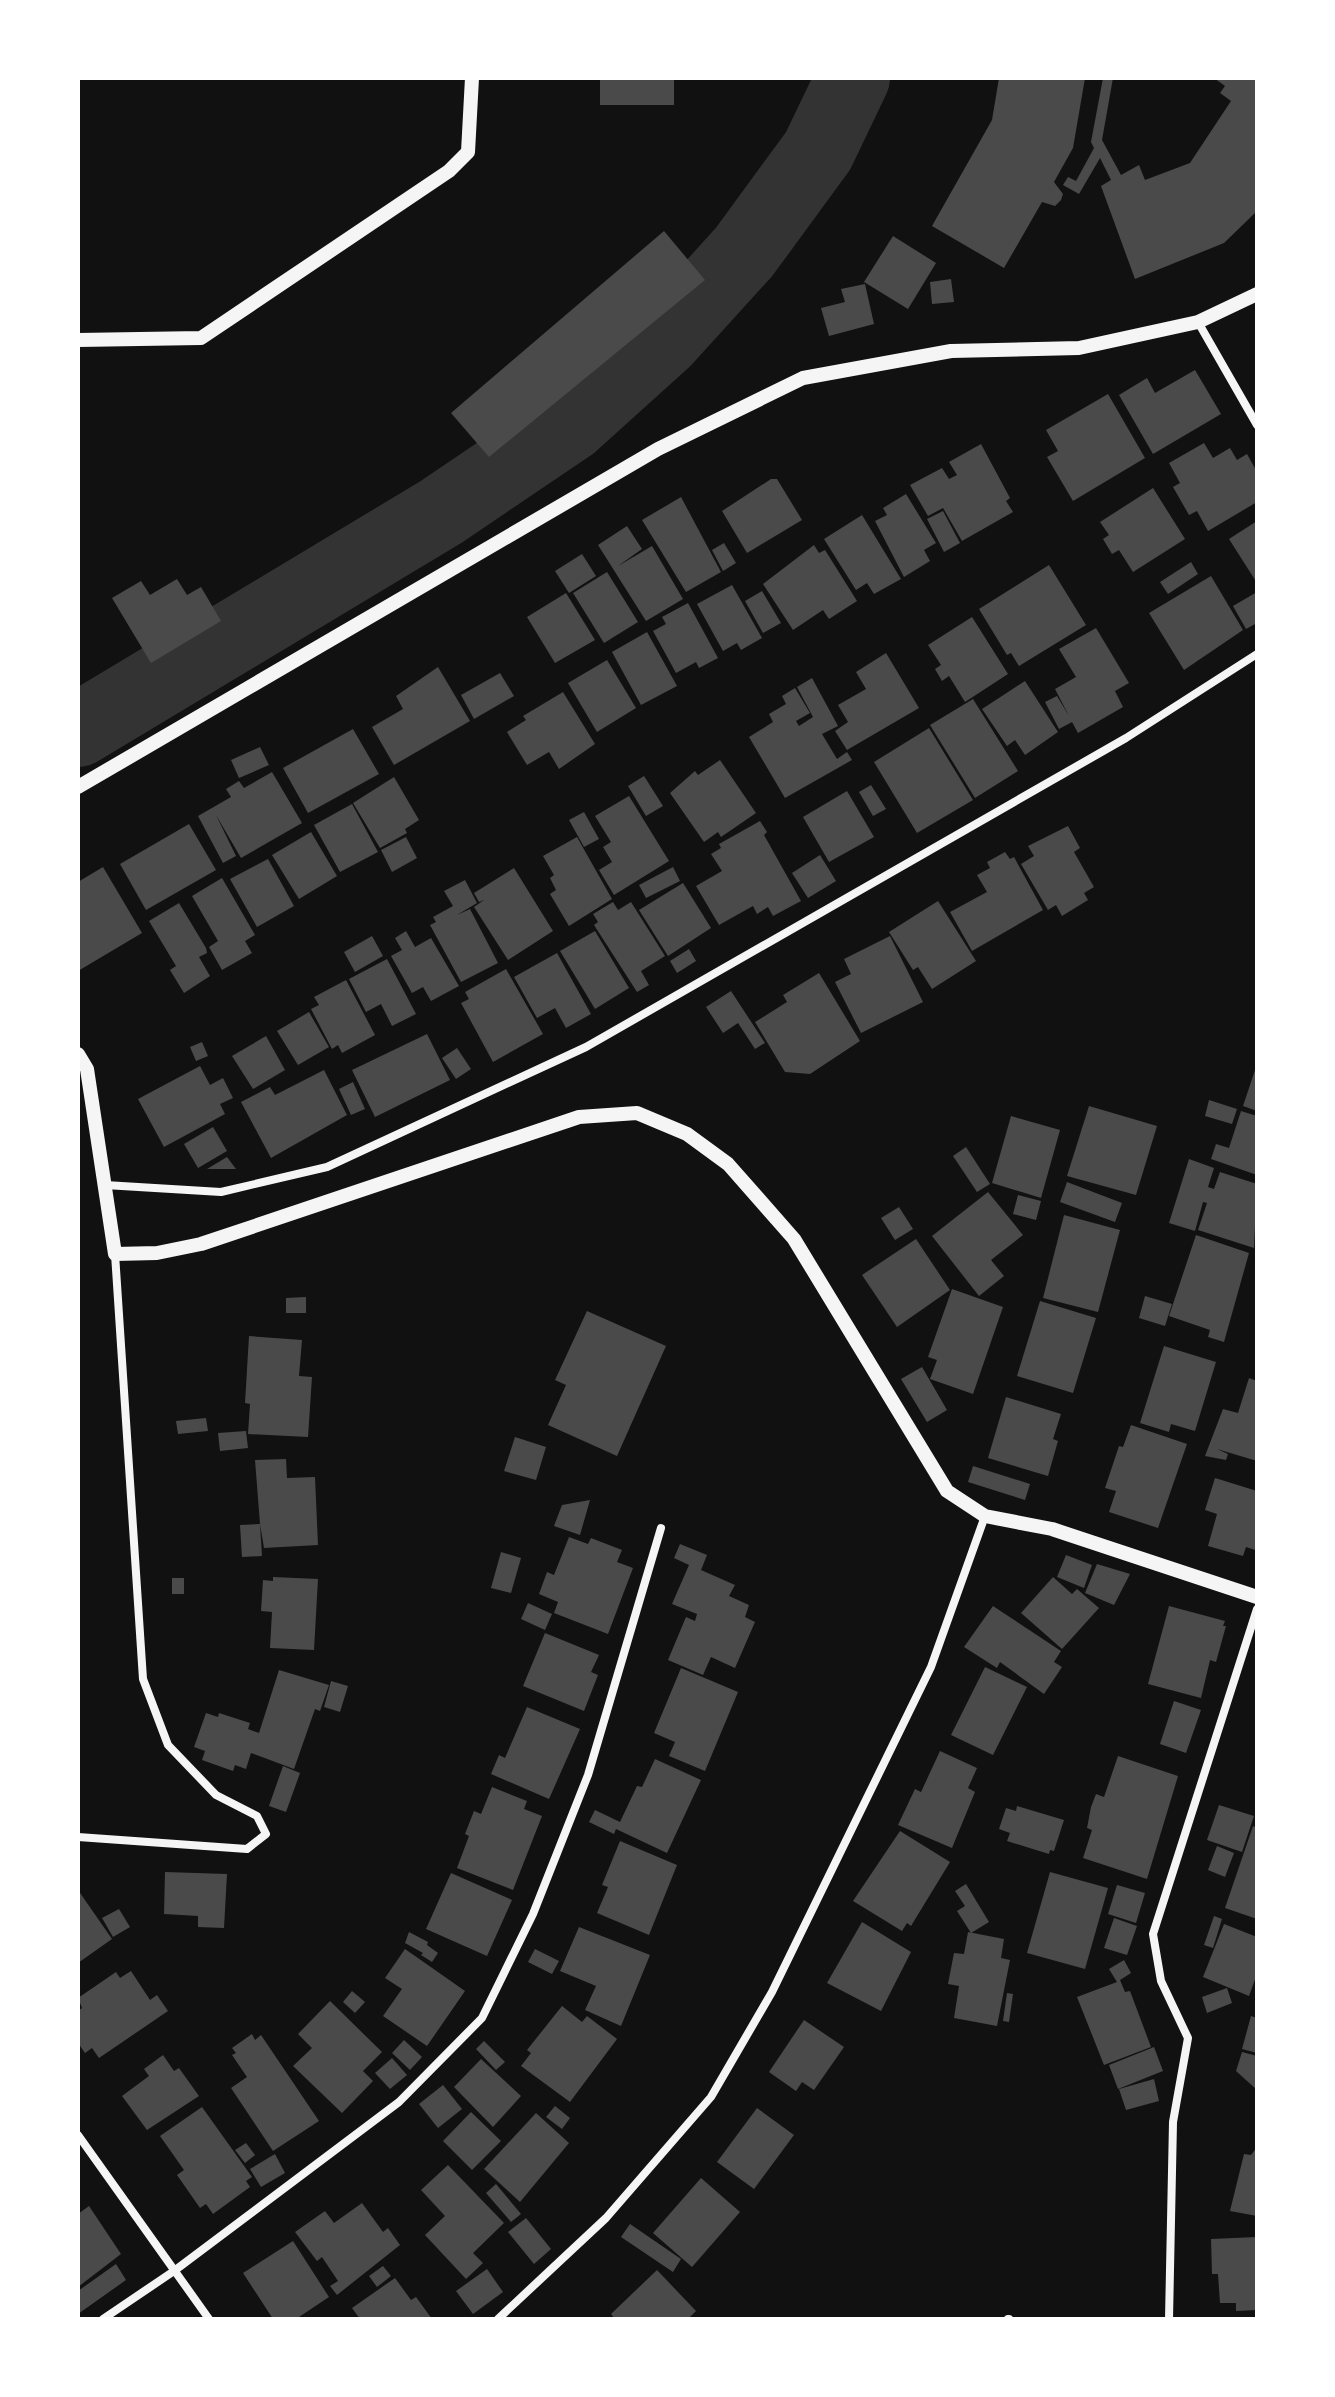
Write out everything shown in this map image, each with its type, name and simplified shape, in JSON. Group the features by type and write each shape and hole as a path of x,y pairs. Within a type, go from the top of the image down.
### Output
{"street":[{"path":"78,340 201,338 449,171 468,152 472,78"},
{"path":"78,787 658,449 803,378 951,351 1079,348 1198,322 1257,294"},
{"path":"1198,322 1257,425"},
{"path":"105,1185 221,1192 327,1167 586,1047 1126,738 1257,654"},
{"path":"78,1054 87,1069 115,1254 143,1679 168,1745 216,1795 257,1816 266,1834 247,1849 78,1837"},
{"path":"115,1254 157,1253 201,1244 579,1117 637,1113 687,1134 728,1164 766,1204 794,1239 947,1491 985,1516 1052,1529 1257,1597"},
{"path":"498,2319 520,2302 606,2218 711,2097 772,1992 931,1667 985,1516"},
{"path":"103,2319 174,2271 399,2102 482,2018 533,1914 588,1775 661,1528"},
{"path":"1169,2319 1173,2122 1188,2038 1161,1981 1153,1934 1257,1609"},
{"path":"78,2135 209,2319"}],"building":[{"path":"600,78 674,78 674,105 600,105"},
{"path":"999,78 1085,78 1073,148 1054,182 1063,194 1061,200 1055,206 1042,202 1004,268 932,226 992,120"},
{"path":"1103,78 1113,78 1102,140 1121,175 1139,165 1145,180 1190,163 1231,101 1220,93 1225,86 1214,78 1257,78 1257,211 1224,243 1135,279 1101,186 1111,180 1100,158 1079,194 1063,185 1068,177 1076,181 1094,148 1091,142"},
{"path":"664,231 705,280 489,457 451,413"},
{"path":"893,236 936,263 908,309 864,282"},
{"path":"951,279 954,302 932,304 930,282"},
{"path":"865,284 874,324 829,336 821,308 845,302 841,289"},
{"path":"1195,370 1221,414 1153,454 1119,395 1147,378 1155,393"},
{"path":"1108,394 1145,458 1073,501 1047,457 1058,451 1046,430"},
{"path":"1204,443 1213,458 1230,448 1237,460 1247,454 1257,472 1257,502 1208,531 1197,511 1189,515 1173,487 1180,483 1169,463"},
{"path":"981,444 1010,498 1006,501 1013,512 962,541 943,508 928,516 910,485 942,468 949,479 957,475 949,462"},
{"path":"771,479 777,479 802,520 747,553 722,511"},
{"path":"1153,488 1185,539 1133,572 1119,550 1112,554 1103,539 1109,535 1100,522"},
{"path":"906,494 936,543 924,550 930,561 904,577 875,521 887,515 883,508"},
{"path":"681,497 721,572 686,592 642,520"},
{"path":"943,511 960,543 944,552 927,519"},
{"path":"862,515 901,579 874,594 867,583 856,590 824,539"},
{"path":"1257,521 1257,583 1229,539"},
{"path":"627,526 642,549 618,566 652,546 683,599 646,621 598,545"},
{"path":"724,543 736,563 723,571 712,550"},
{"path":"814,545 819,553 825,550 857,601 829,619 823,610 793,630 763,584"},
{"path":"582,554 596,576 569,593 555,571"},
{"path":"1191,562 1198,574 1168,594 1160,582"},
{"path":"1049,565 1086,625 1019,666 1011,653 1007,655 979,609"},
{"path":"607,572 638,622 604,643 573,593"},
{"path":"1211,576 1243,630 1184,670 1149,613"},
{"path":"177,579 187,595 201,587 221,621 151,663 112,598 141,581 150,595"},
{"path":"732,585 762,638 741,650 737,643 723,651 697,604"},
{"path":"762,591 781,623 763,633 745,601"},
{"path":"1257,592 1257,623 1246,629 1233,606"},
{"path":"566,593 595,640 555,663 527,617"},
{"path":"688,603 718,658 699,668 696,662 676,673 653,631 666,624 662,617"},
{"path":"972,617 1008,674 965,702 949,676 942,681 935,669 941,665 928,645"},
{"path":"1096,628 1129,683 1115,691 1123,707 1078,733 1072,722 1059,729 1045,702 1057,696 1069,716 1055,689 1076,677 1059,649"},
{"path":"647,632 677,686 641,705 612,652"},
{"path":"886,653 919,708 847,750 835,731 848,722 838,705 866,689 856,672"},
{"path":"607,660 636,708 597,732 568,683"},
{"path":"438,667 470,721 394,765 372,727 403,709 396,696"},
{"path":"500,673 514,696 474,719 461,695"},
{"path":"812,678 838,726 822,734 837,759 847,752 852,760 785,798 749,737 773,722 769,714 786,704 782,696 795,688 810,713 796,721 799,726 813,717 797,687"},
{"path":"1025,681 1058,732 1025,755 1015,740 1007,746 982,709"},
{"path":"563,692 595,744 559,769 549,752 527,765 507,732 526,720 523,716"},
{"path":"973,699 1018,771 975,798 930,725"},
{"path":"929,728 973,800 917,833 874,762"},
{"path":"353,729 379,774 308,813 283,768"},
{"path":"260,747 269,765 239,778 231,760"},
{"path":"720,760 756,813 721,837 718,832 704,842 670,793 695,771 698,775"},
{"path":"272,772 302,823 241,858 216,815 236,856 223,863 198,816 231,797 226,789 239,781 244,788"},
{"path":"644,776 663,806 646,816 628,786"},
{"path":"394,777 419,820 405,829 407,833 380,848 353,803"},
{"path":"871,785 886,809 873,816 859,792"},
{"path":"847,791 874,837 829,862 803,817"},
{"path":"629,796 669,861 614,895 599,870 612,862 603,847 611,842 595,816"},
{"path":"352,804 378,852 340,872 314,825"},
{"path":"584,812 599,839 584,847 569,820"},
{"path":"760,821 767,832 764,835 801,901 773,916 768,907 757,914 753,906 719,925 696,886 722,871 711,854 721,848 719,844"},
{"path":"189,824 216,870 146,910 120,864"},
{"path":"1068,826 1080,848 1074,852 1094,887 1084,893 1088,900 1062,916 1056,905 1048,910 1021,864 1034,856 1028,846"},
{"path":"311,832 337,876 299,899 272,855"},
{"path":"406,837 417,858 392,872 381,850"},
{"path":"577,837 612,899 569,926 550,894 556,890 550,878 554,875 543,856"},
{"path":"1005,852 1010,859 1014,857 1043,910 972,951 950,912 987,892 977,875 990,868 987,862"},
{"path":"820,855 836,881 808,898 792,873"},
{"path":"268,859 294,906 257,927 230,879"},
{"path":"103,867 142,933 78,971 78,882"},
{"path":"673,867 680,881 646,898 639,885"},
{"path":"514,868 553,931 508,960 474,907 484,900 479,902 474,893"},
{"path":"222,878 255,935 245,941 252,953 222,970 209,947 218,941 192,896"},
{"path":"465,880 477,903 457,915 470,909 498,963 461,982 430,925 436,922 433,917 453,906 444,891"},
{"path":"683,883 711,928 668,956 639,910"},
{"path":"938,901 976,961 932,989 918,967 913,970 889,932"},
{"path":"613,902 618,910 631,902 665,956 641,971 649,985 637,992 594,925 598,922 593,914"},
{"path":"179,903 206,948 207,953 199,957 210,976 184,993 170,970 176,966 149,921"},
{"path":"406,931 415,947 431,938 459,986 431,1001 423,987 412,993 391,956 402,950 395,938"},
{"path":"595,931 629,988 595,1009 560,951"},
{"path":"372,936 383,956 355,972 344,952"},
{"path":"890,936 923,1002 861,1033 835,982 851,974 844,959"},
{"path":"689,949 696,961 677,973 670,961"},
{"path":"557,953 591,1014 566,1028 555,1008 537,1018 514,977"},
{"path":"387,959 416,1014 392,1026 381,1004 366,1012 349,979"},
{"path":"506,969 543,1034 493,1062 461,1003 469,999 465,992"},
{"path":"819,973 860,1041 810,1074 785,1072 755,1022 787,1002 783,995"},
{"path":"346,980 375,1035 342,1053 338,1045 332,1049 311,1009 319,1005 314,997"},
{"path":"731,991 765,1043 755,1049 738,1023 723,1033 706,1007"},
{"path":"309,1012 329,1047 298,1065 277,1031"},
{"path":"427,1034 450,1080 375,1117 352,1070"},
{"path":"266,1036 285,1070 253,1089 232,1056"},
{"path":"202,1042 208,1056 196,1061 190,1047"},
{"path":"457,1048 471,1069 456,1079 442,1058"},
{"path":"200,1066 210,1085 223,1078 233,1098 220,1104 225,1114 164,1147 138,1099"},
{"path":"1257,1067 1257,1111 1243,1106"},
{"path":"324,1070 347,1115 271,1158 241,1102 270,1087 275,1095"},
{"path":"353,1082 365,1109 351,1115 339,1089"},
{"path":"1209,1100 1237,1109 1232,1124 1205,1116"},
{"path":"1089,1106 1157,1126 1136,1195 1067,1176"},
{"path":"1241,1111 1257,1116 1257,1175 1211,1159 1216,1144 1229,1148"},
{"path":"1011,1116 1060,1130 1041,1198 992,1183"},
{"path":"213,1127 227,1151 198,1168 184,1144"},
{"path":"966,1147 990,1184 977,1192 953,1156"},
{"path":"227,1157 236,1169 207,1169"},
{"path":"1189,1159 1214,1168 1208,1187 1214,1189 1220,1172 1257,1184 1254,1248 1198,1230 1207,1203 1203,1202 1195,1231 1169,1223"},
{"path":"1067,1182 1122,1203 1115,1222 1060,1202"},
{"path":"988,1192 1023,1235 991,1260 1004,1276 979,1296 932,1236"},
{"path":"1018,1195 1041,1201 1036,1220 1013,1214"},
{"path":"899,1207 913,1229 895,1240 881,1218"},
{"path":"1064,1215 1120,1230 1098,1312 1043,1298"},
{"path":"1196,1235 1249,1253 1224,1342 1208,1337 1210,1330 1169,1316"},
{"path":"916,1239 950,1290 897,1327 862,1275"},
{"path":"952,1289 1003,1307 973,1394 930,1379 937,1360 928,1357"},
{"path":"1145,1296 1172,1304 1165,1326 1139,1318"},
{"path":"306,1297 306,1313 286,1313 286,1298"},
{"path":"1040,1301 1096,1318 1073,1393 1017,1376"},
{"path":"587,1311 666,1346 617,1456 548,1425 566,1385 555,1380"},
{"path":"249,1336 302,1340 299,1376 312,1377 308,1437 248,1434 250,1404 245,1403"},
{"path":"1164,1346 1216,1362 1195,1431 1171,1424 1169,1432 1140,1423"},
{"path":"922,1367 947,1410 927,1422 901,1379"},
{"path":"1249,1378 1257,1381 1257,1461 1217,1449 1228,1454 1226,1460 1205,1456 1223,1409 1238,1413"},
{"path":"1006,1397 1061,1414 1053,1439 1058,1441 1048,1476 988,1458"},
{"path":"206,1418 208,1431 178,1434 176,1421"},
{"path":"1131,1425 1187,1444 1158,1528 1109,1512 1116,1491 1105,1488 1119,1446 1123,1447"},
{"path":"246,1431 248,1448 220,1451 218,1433"},
{"path":"515,1437 546,1447 536,1480 504,1471"},
{"path":"286,1459 287,1478 315,1477 318,1545 264,1548 255,1460"},
{"path":"973,1466 1030,1484 1025,1500 968,1482"},
{"path":"1215,1478 1257,1491 1257,1544 1255,1550 1246,1547 1243,1556 1208,1546 1217,1514 1205,1510"},
{"path":"590,1500 580,1535 554,1526 562,1505"},
{"path":"260,1524 262,1556 242,1557 240,1525"},
{"path":"569,1537 588,1544 591,1538 622,1550 617,1562 633,1568 608,1634 554,1613 558,1602 539,1594 547,1572 554,1575"},
{"path":"680,1544 707,1555 701,1570 735,1585 729,1596 749,1605 745,1617 755,1622 735,1668 711,1657 703,1675 668,1660 686,1617 695,1621 697,1614 672,1604 689,1565 674,1558"},
{"path":"501,1552 521,1558 511,1593 491,1588"},
{"path":"1066,1555 1092,1565 1084,1588 1057,1577"},
{"path":"1097,1564 1130,1574 1114,1605 1085,1593"},
{"path":"273,1577 318,1579 314,1650 270,1648 272,1612 261,1611 263,1580 273,1581"},
{"path":"1053,1577 1072,1594 1077,1589 1099,1608 1062,1649 1021,1613"},
{"path":"172,1578 184,1578 184,1594 172,1594"},
{"path":"528,1603 552,1614 545,1630 521,1619"},
{"path":"993,1606 1061,1651 1054,1662 1062,1667 1044,1694 1000,1662 997,1668 964,1647"},
{"path":"1169,1606 1225,1621 1216,1662 1210,1660 1201,1698 1148,1684"},
{"path":"545,1633 599,1655 591,1672 598,1675 584,1711 523,1686"},
{"path":"985,1667 1027,1687 993,1755 951,1735"},
{"path":"681,1668 738,1692 705,1771 669,1756 675,1742 654,1733"},
{"path":"279,1670 329,1685 320,1711 315,1709 294,1769 251,1753 246,1769 235,1765 233,1771 202,1760 205,1751 194,1747 206,1713 218,1717 219,1713 250,1723 248,1729 259,1733"},
{"path":"331,1681 348,1686 340,1712 324,1707"},
{"path":"1174,1701 1201,1710 1186,1753 1160,1744"},
{"path":"527,1707 580,1729 549,1799 491,1774 499,1755 505,1758"},
{"path":"940,1751 977,1768 968,1788 975,1792 952,1848 898,1825 915,1789 921,1792"},
{"path":"1118,1756 1178,1776 1147,1879 1083,1858 1092,1830 1087,1828 1091,1807 1096,1794 1104,1797"},
{"path":"655,1759 701,1780 667,1853 616,1829 614,1834 589,1822 595,1810 620,1822 637,1786 642,1787"},
{"path":"283,1766 300,1773 286,1812 269,1806"},
{"path":"492,1787 527,1801 524,1809 542,1816 513,1890 457,1868 474,1811 481,1814"},
{"path":"1219,1805 1254,1816 1242,1852 1207,1840"},
{"path":"1017,1806 1064,1820 1054,1851 1050,1850 1049,1854 1007,1841 1010,1833 999,1829 1006,1808 1016,1811"},
{"path":"1253,1826 1257,1828 1257,1919 1225,1908"},
{"path":"900,1831 950,1862 911,1926 907,1923 902,1931 853,1901"},
{"path":"620,1841 677,1865 649,1935 597,1913 608,1887 602,1885"},
{"path":"1217,1846 1234,1853 1225,1877 1208,1870"},
{"path":"165,1872 227,1874 224,1928 198,1927 198,1916 164,1914"},
{"path":"1050,1872 1108,1888 1085,1969 1027,1953"},
{"path":"451,1873 512,1900 487,1956 426,1929"},
{"path":"966,1884 989,1922 971,1933 957,1911 965,1906 955,1891"},
{"path":"1117,1885 1145,1893 1136,1923 1108,1914"},
{"path":"78,1890 112,1939 78,1963"},
{"path":"119,1909 130,1927 113,1937 102,1918"},
{"path":"1214,1916 1222,1919 1213,1948 1204,1945"},
{"path":"1114,1918 1137,1926 1127,1955 1104,1948"},
{"path":"862,1922 911,1952 881,2011 827,1983"},
{"path":"1224,1924 1257,1937 1257,1974 1249,1996 1203,1977"},
{"path":"579,1927 650,1955 621,2026 585,2010 596,1986 560,1971"},
{"path":"409,1932 428,1942 427,1945 438,1953 432,1962 405,1943"},
{"path":"968,1932 1004,1939 1001,1958 1010,1960 997,2026 954,2018 959,1986 948,1984 954,1953 964,1954"},
{"path":"405,1949 465,1991 427,2046 383,2016 402,1989 385,1978"},
{"path":"535,1949 559,1961 552,1974 528,1962"},
{"path":"1124,1960 1131,1973 1120,1980 1125,1992 1130,1991 1151,2047 1104,2065 1077,1997 1117,1982 1109,1969"},
{"path":"131,1971 150,2000 157,1995 168,2011 99,2058 92,2048 85,2053 78,2043 78,2011 82,2008 78,1998 116,1972 120,1978"},
{"path":"1227,1988 1232,2003 1207,2013 1202,1997"},
{"path":"352,1991 365,2002 355,2013 343,2002"},
{"path":"1007,1993 1013,1994 1009,2022 1003,2021"},
{"path":"330,2001 382,2052 363,2071 373,2081 342,2113 293,2066 312,2048 298,2034"},
{"path":"562,2006 582,2022 587,2016 617,2039 570,2102 521,2066 531,2053 527,2050"},
{"path":"1251,2016 1257,2018 1257,2053 1242,2049"},
{"path":"804,2020 844,2047 814,2090 802,2082 796,2091 769,2072"},
{"path":"252,2034 255,2040 261,2035 319,2121 273,2151 231,2088 247,2077 232,2055 236,2053 232,2048"},
{"path":"404,2040 422,2057 410,2070 392,2053"},
{"path":"484,2041 505,2062 496,2070 476,2049"},
{"path":"1154,2047 1163,2071 1118,2089 1109,2065"},
{"path":"1242,2052 1257,2056 1257,2090 1236,2071"},
{"path":"163,2055 174,2071 179,2068 199,2096 147,2130 122,2096 149,2076 144,2069"},
{"path":"392,2058 407,2075 390,2089 375,2073"},
{"path":"481,2059 521,2096 493,2127 454,2087"},
{"path":"1154,2079 1159,2101 1126,2110 1119,2089"},
{"path":"443,2085 462,2109 438,2128 419,2104"},
{"path":"555,2106 570,2118 562,2129 546,2117"},
{"path":"202,2107 252,2177 246,2181 250,2187 213,2214 206,2204 200,2208 177,2175 184,2170 160,2136"},
{"path":"757,2108 794,2135 754,2189 717,2162"},
{"path":"471,2112 501,2141 472,2170 443,2141"},
{"path":"536,2113 569,2143 520,2202 484,2169"},
{"path":"246,2143 255,2155 245,2163 235,2150"},
{"path":"1257,2147 1257,2216 1230,2211 1244,2154 1251,2155"},
{"path":"275,2154 285,2173 261,2187 250,2169"},
{"path":"448,2165 504,2223 473,2253 483,2263 466,2279 425,2235 445,2216 421,2190"},
{"path":"701,2178 740,2212 692,2267 653,2233"},
{"path":"496,2184 521,2214 511,2222 486,2193"},
{"path":"362,2203 383,2232 388,2228 400,2245 337,2295 330,2286 338,2281 322,2257 317,2261 295,2232 325,2211 334,2223"},
{"path":"89,2206 121,2254 78,2287 78,2214"},
{"path":"526,2218 551,2249 534,2264 508,2232"},
{"path":"630,2224 681,2259 673,2272 621,2237"},
{"path":"1257,2237 1257,2310 1236,2311 1236,2303 1220,2303 1218,2274 1212,2274 1211,2239"},
{"path":"293,2241 329,2297 296,2319 273,2319 243,2273"},
{"path":"116,2264 126,2280 78,2314 78,2291"},
{"path":"383,2266 391,2276 377,2287 369,2276"},
{"path":"487,2269 503,2292 473,2314 456,2291"},
{"path":"657,2270 696,2311 688,2319 615,2319 611,2314"},
{"path":"395,2278 411,2300 416,2297 432,2319 360,2319 352,2308"}],"waterway":[{"path":"78,730 441,512 571,424 664,340 744,252 818,151 853,78"}]}
